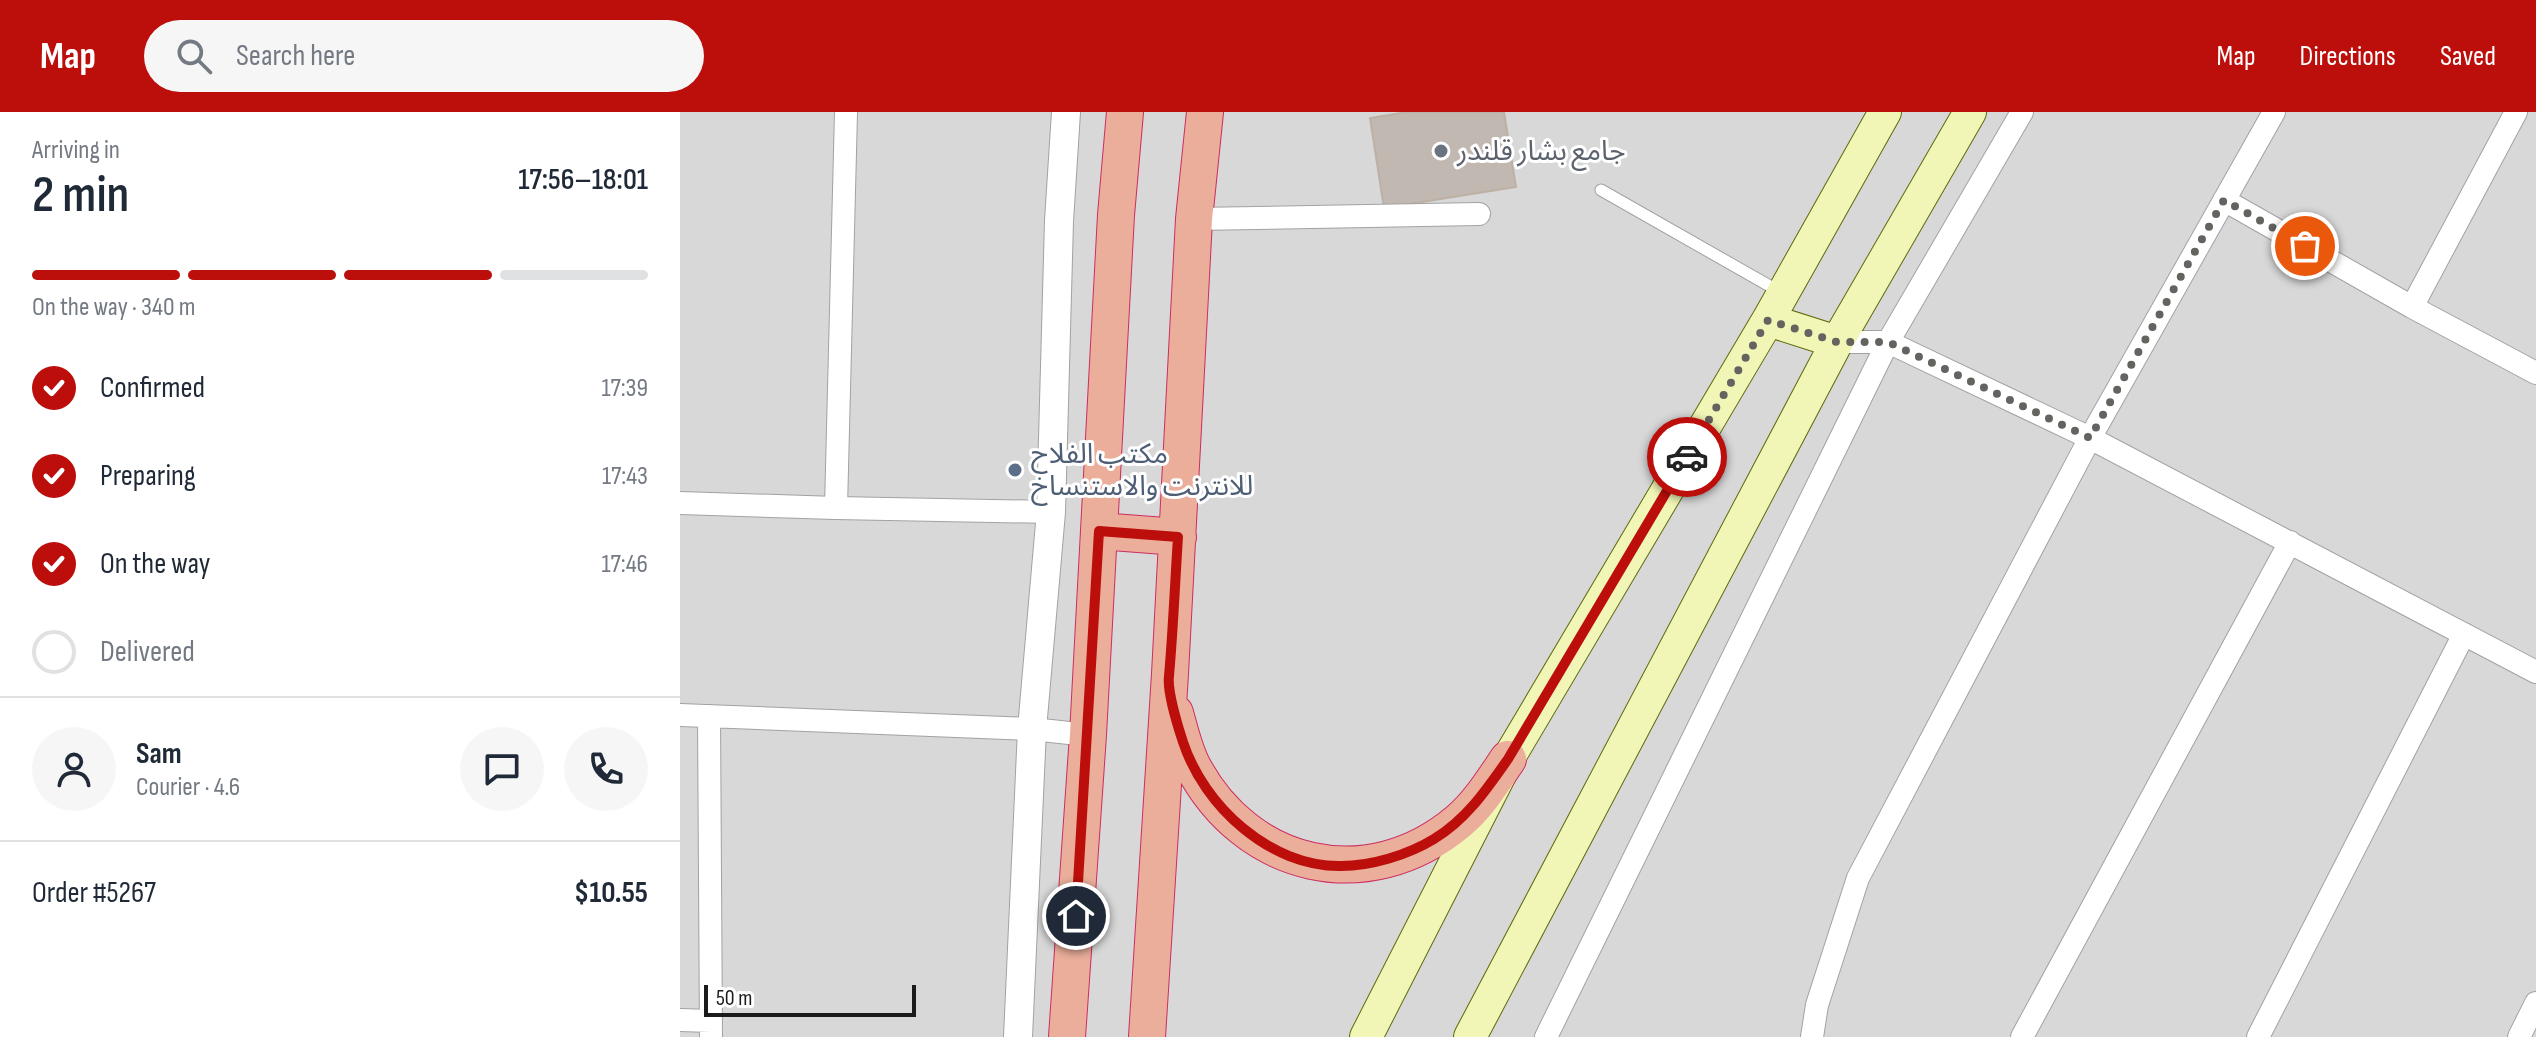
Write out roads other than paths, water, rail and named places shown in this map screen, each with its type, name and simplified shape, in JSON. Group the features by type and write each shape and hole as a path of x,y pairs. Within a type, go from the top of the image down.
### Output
{"highway":[{"path":"1067,1037 1088,735 1115,231 1125,112"},
{"path":"1147,1037 1194,219 1205,112"},
{"path":"1099,531 1178,537"},
{"path":"1169,676 1182,741 1191,764 1208,791 1223,809 1261,841 1282,853 1307,861 1339,866 1366,864 1433,840 1474,805 1508,759"}],"main road":[{"path":"1366,1037 1508,759 1775,307 1885,112"},
{"path":"1470,1037 1837,342 1970,112"},
{"path":"1775,307 1837,342"}],"street":[{"path":"836,508 846,112"},
{"path":"1018,1037 1032,729 1051,512 1059,221 1066,112"},
{"path":"1546,1037 1888,342 2022,112"},
{"path":"1812,1037 1817,1005 1858,878 2090,438 2274,112"},
{"path":"2412,307 2516,112"},
{"path":"2224,200 2412,307 2536,373"},
{"path":"1194,219 1479,214"},
{"path":"1837,342 1888,342 2090,438 2536,672"},
{"path":"680,503 1051,512"},
{"path":"2022,1037 2290,542"},
{"path":"2258,1037 2464,634"},
{"path":"680,715 1032,729 1088,735"},
{"path":"680,1020 711,1029 709,716"},
{"path":"2519,1037 2536,1003"}],"lane":[{"path":"1601,190 1775,307"}],"place":[{"name":"جامع بشار قلندر","path":"1441,151"},
{"name":"مكتب الفلاح للانترنت والاستنساخ","path":"1015,470"}]}
